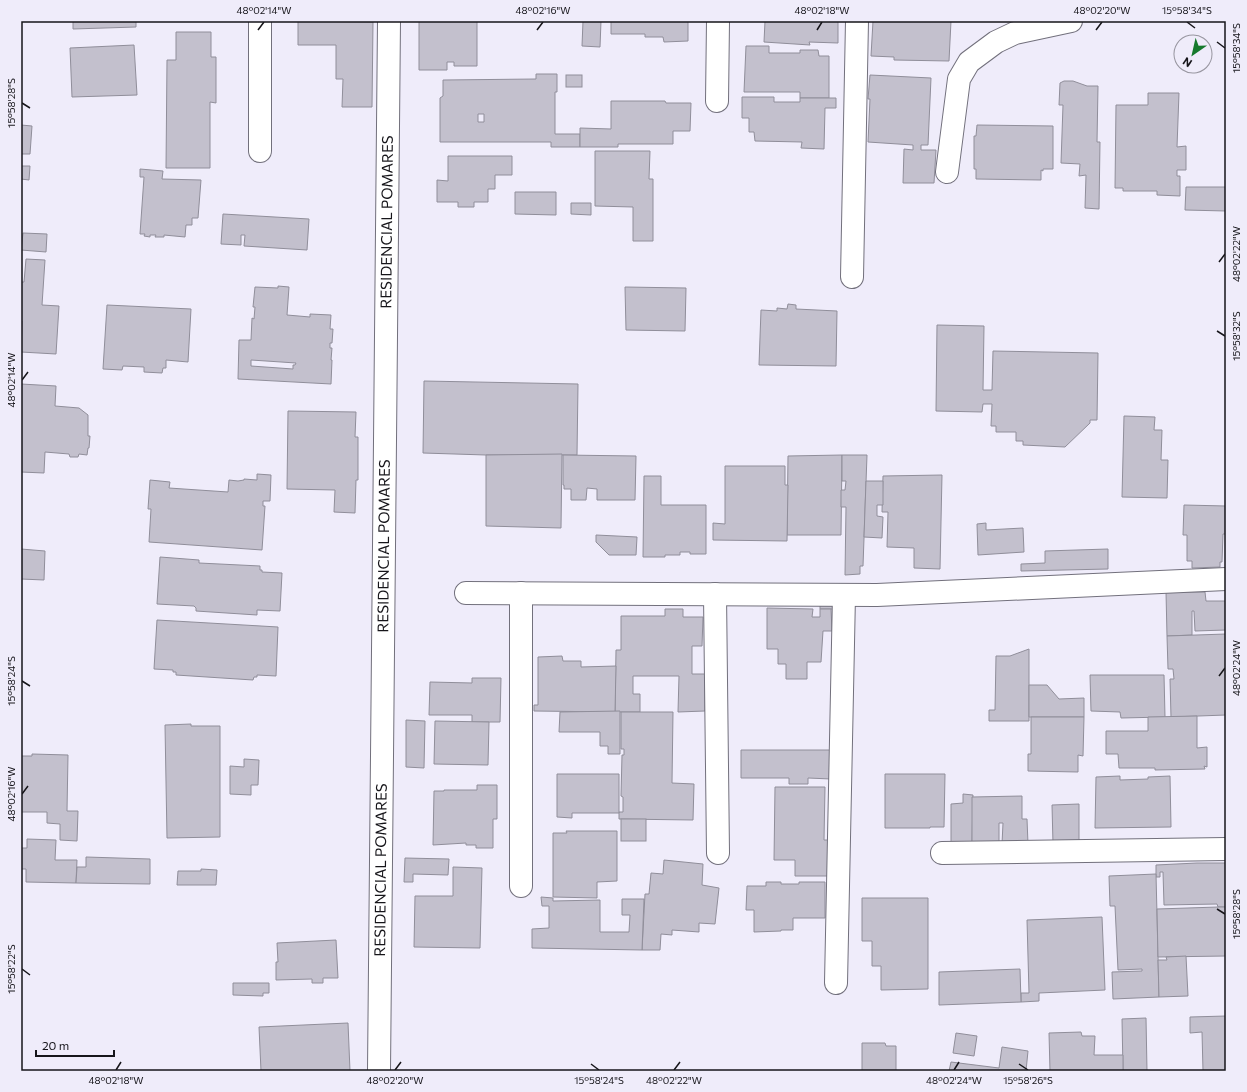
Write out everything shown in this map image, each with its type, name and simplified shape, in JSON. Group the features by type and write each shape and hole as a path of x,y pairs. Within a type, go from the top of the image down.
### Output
{"street":[{"path":"260,21 260,151"},
{"name":"RESIDENCIAL POMARES","path":"379,1071 390,21"},
{"path":"717,101 718,21"},
{"path":"852,277 857,21"},
{"path":"947,172 959,79 969,62 996,42 1015,33 1071,21"},
{"path":"466,593 877,595 1226,579"},
{"path":"521,593 521,886"},
{"path":"715,594 718,853"},
{"path":"836,983 844,595"},
{"path":"942,853 1226,849"}],"building":[{"path":"73,21 136,21 136,27 73,29"},
{"path":"298,21 373,22 372,107 342,107 343,79 336,79 336,45 298,45"},
{"path":"419,21 477,21 477,66 454,66 454,62 447,62 447,70 419,70"},
{"path":"583,21 601,21 600,47 582,46"},
{"path":"611,21 688,21 688,41 664,42 663,37 645,37 645,34 611,34"},
{"path":"765,21 838,21 838,43 809,42 810,45 764,42"},
{"path":"873,21 951,21 949,61 894,60 894,57 871,56"},
{"path":"176,32 211,32 211,57 216,57 216,103 210,102 210,168 166,168 167,60 176,60"},
{"path":"134,45 137,95 72,97 70,48"},
{"path":"746,46 769,46 769,53 800,53 800,50 818,50 819,56 829,56 829,98 800,98 800,92 744,92"},
{"path":"536,74 557,74 557,92 555,92 555,134 580,134 580,147 551,147 551,142 440,142 440,98 443,96 443,80 536,79","holes":["478,114 484,114 484,122 478,122"]},
{"path":"566,75 582,75 582,87 566,87"},
{"path":"870,75 931,78 928,145 921,145 921,150 936,150 934,183 903,183 904,149 913,150 913,145 868,142 870,99 868,99"},
{"path":"1064,81 1073,81 1087,86 1098,86 1097,142 1100,142 1099,209 1085,208 1086,175 1079,176 1080,164 1061,163 1063,105 1059,105 1060,83"},
{"path":"1148,93 1179,93 1177,147 1186,146 1186,170 1177,170 1177,176 1180,176 1180,196 1157,195 1157,191 1123,191 1123,188 1115,188 1116,105 1148,105"},
{"path":"742,97 774,97 774,102 800,102 800,98 836,98 836,108 825,108 824,149 801,148 802,142 755,141 754,132 749,132 749,118 742,118"},
{"path":"611,101 665,101 666,103 691,103 690,131 673,131 673,144 618,144 618,147 580,147 580,128 611,129"},
{"path":"21,125 32,126 30,154 21,154"},
{"path":"977,125 1053,126 1053,169 1041,170 1041,180 976,179 976,169 974,169 974,136 976,136"},
{"path":"595,151 650,151 649,179 653,179 653,241 633,241 633,207 595,206"},
{"path":"448,156 512,156 512,175 495,175 495,189 488,189 488,202 474,202 474,207 458,207 458,202 437,202 437,180 448,181"},
{"path":"21,166 30,166 29,180 21,179"},
{"path":"140,169 163,171 162,179 201,180 198,218 192,218 192,225 186,225 185,237 164,235 164,237 155,237 156,235 150,235 150,237 144,236 145,234 140,234 144,177 140,177"},
{"path":"1186,187 1226,187 1226,211 1185,210"},
{"path":"515,192 556,192 556,215 515,214"},
{"path":"571,203 591,203 591,215 571,214"},
{"path":"223,214 309,219 307,250 244,246 245,235 241,235 241,245 221,244"},
{"path":"23,233 47,234 46,252 21,250"},
{"path":"26,259 45,260 42,305 59,306 56,354 21,352 21,282 24,282"},
{"path":"278,286 289,287 287,315 310,317 310,314 331,315 330,329 333,329 332,343 330,343 330,348 332,348 331,384 238,379 239,340 251,340 252,318 254,319 255,307 253,307 255,287 278,288","holes":["251,360 296,363 293,365 293,369 251,366"]},
{"path":"625,287 686,288 685,331 626,330"},
{"path":"788,304 796,305 796,309 837,311 836,366 759,365 761,310 777,311 777,308 787,309"},
{"path":"107,305 191,309 188,362 166,360 166,368 163,368 162,373 144,372 144,367 123,366 122,370 103,369"},
{"path":"937,325 984,326 983,390 992,390 993,351 1098,353 1097,420 1090,420 1090,423 1065,447 1023,445 1023,441 1016,441 1016,432 996,432 996,426 991,426 992,404 983,404 982,412 936,411"},
{"path":"424,381 578,384 577,455 423,453"},
{"path":"21,384 56,386 55,406 79,408 88,415 88,436 90,436 87,455 79,454 78,457 70,457 69,454 45,452 44,473 21,472"},
{"path":"288,411 356,412 355,437 358,437 358,480 356,480 355,513 334,512 335,490 287,489"},
{"path":"1124,416 1155,417 1154,430 1162,430 1161,460 1168,460 1167,498 1122,497"},
{"path":"562,454 561,528 486,526 486,455"},
{"path":"563,455 636,456 635,500 597,500 597,489 587,488 586,500 571,500 571,489 564,489 563,485"},
{"path":"842,455 841,535 787,535 788,456"},
{"path":"842,455 867,455 863,566 860,566 860,574 845,575 846,507 841,507 841,490 845,490 846,481 842,481"},
{"path":"725,466 785,466 785,485 788,485 787,541 713,540 713,523 725,524"},
{"path":"257,474 271,475 270,501 263,501 263,506 265,506 262,550 149,542 151,509 148,509 150,480 170,482 169,488 228,492 229,480 257,480"},
{"path":"942,475 940,569 914,568 914,548 887,547 888,512 882,512 883,476"},
{"path":"644,476 661,476 661,505 706,505 706,554 690,554 690,552 680,552 680,555 643,557"},
{"path":"866,481 883,481 883,505 877,505 877,516 883,517 882,538 864,537"},
{"path":"1184,505 1226,506 1226,534 1223,534 1222,562 1220,562 1220,567 1192,568 1192,561 1187,561 1187,535 1183,535"},
{"path":"986,523 986,530 1023,528 1024,552 978,555 977,524"},
{"path":"596,535 637,537 636,555 609,555 596,542"},
{"path":"21,549 45,551 44,580 21,579"},
{"path":"1108,549 1108,569 1021,571 1021,564 1045,563 1045,551"},
{"path":"160,557 199,560 199,563 260,566 260,570 262,570 262,572 282,573 280,611 257,610 257,615 196,611 194,606 157,604"},
{"path":"1166,592 1205,592 1206,601 1226,601 1226,630 1195,631 1194,611 1192,611 1192,635 1167,636"},
{"path":"820,595 833,596 833,609 820,609"},
{"path":"767,608 813,609 812,617 820,617 820,609 831,609 832,631 823,631 821,662 807,662 807,679 786,679 786,664 778,664 778,649 767,649"},
{"path":"665,609 683,609 683,617 703,617 702,646 692,646 692,674 705,674 705,711 678,712 679,676 633,676 633,694 640,694 640,712 615,712 616,650 621,650 621,616 665,616"},
{"path":"157,620 278,627 276,676 257,675 257,677 254,677 253,680 176,675 176,672 173,672 173,670 154,669"},
{"path":"1226,634 1226,715 1171,717 1170,679 1174,679 1173,669 1168,669 1167,636"},
{"path":"1029,649 1029,721 989,721 989,710 995,710 996,656 1010,656"},
{"path":"562,656 563,661 581,661 581,667 616,666 615,712 534,711 534,705 538,705 538,657"},
{"path":"1090,675 1164,675 1165,717 1121,718 1120,712 1091,711"},
{"path":"472,678 501,678 500,722 472,722 472,715 429,715 430,682 472,683"},
{"path":"1029,685 1047,685 1059,699 1084,698 1084,717 1029,717"},
{"path":"620,711 620,754 608,754 608,746 600,746 600,732 559,732 560,712"},
{"path":"621,712 673,712 672,783 694,784 693,820 619,819 619,812 623,812 623,797 621,796 622,755 624,755 624,749 621,749"},
{"path":"1197,716 1197,748 1207,747 1207,767 1204,766 1205,769 1155,770 1155,768 1119,768 1118,754 1106,754 1106,731 1148,731 1148,717"},
{"path":"1031,717 1084,717 1083,756 1078,755 1078,772 1028,771 1028,754 1031,754"},
{"path":"406,720 425,721 424,768 406,767"},
{"path":"435,721 489,722 488,765 434,764"},
{"path":"191,724 191,726 220,726 220,837 167,838 165,725"},
{"path":"741,750 831,750 831,779 808,778 808,784 789,784 789,778 741,778"},
{"path":"32,754 68,755 67,811 78,811 77,841 60,840 60,824 47,823 47,812 21,812 21,756 32,756"},
{"path":"244,759 259,760 258,785 251,785 251,795 230,794 230,766 244,767"},
{"path":"557,774 619,774 619,813 572,813 572,818 557,817"},
{"path":"885,774 945,774 944,827 885,828"},
{"path":"1120,776 1120,780 1148,779 1148,777 1170,776 1171,827 1095,828 1096,777"},
{"path":"477,785 497,785 497,819 493,819 493,848 476,848 476,845 466,845 466,843 433,845 434,791 477,790"},
{"path":"775,787 825,787 824,840 831,840 830,876 795,876 795,860 774,860"},
{"path":"963,794 973,795 972,844 951,844 951,804 963,803"},
{"path":"1022,796 1022,819 1027,819 1028,844 1002,844 1003,823 999,823 999,844 972,844 972,797"},
{"path":"1079,804 1079,843 1053,844 1052,805"},
{"path":"621,819 646,819 646,841 621,841"},
{"path":"566,831 617,831 617,881 597,882 597,898 553,897 553,833 567,833"},
{"path":"27,839 56,840 55,860 77,860 76,883 26,882 26,869 21,869 21,848 27,848"},
{"path":"86,857 150,859 150,884 76,883 77,867 86,867"},
{"path":"405,858 449,859 448,875 413,874 413,882 404,882"},
{"path":"664,860 703,864 702,885 719,888 715,924 699,923 699,932 672,930 672,935 661,934 660,950 642,950 645,894 649,894 651,873 663,874"},
{"path":"1226,863 1226,907 1218,907 1217,904 1164,905 1163,872 1160,872 1160,877 1156,877 1156,865"},
{"path":"453,867 482,868 480,948 414,947 415,896 453,896"},
{"path":"201,869 217,870 216,885 177,885 178,871 201,871"},
{"path":"1156,874 1159,997 1113,999 1112,972 1142,971 1142,969 1118,970 1115,906 1110,906 1109,876"},
{"path":"766,882 799,884 799,882 825,882 825,918 793,918 793,930 754,932 754,910 746,910 747,886 766,886"},
{"path":"541,897 553,898 553,901 600,900 600,932 629,932 630,915 622,915 622,899 644,899 642,950 532,948 532,929 549,928 549,906 542,906"},
{"path":"862,898 928,898 928,989 881,990 881,966 872,966 872,941 862,941"},
{"path":"1226,907 1226,956 1158,957 1157,909"},
{"path":"1102,917 1105,990 1039,993 1039,1001 1021,1002 1021,993 1029,993 1027,920"},
{"path":"336,940 338,978 323,978 323,983 312,983 312,979 276,980 276,962 278,962 277,943"},
{"path":"1186,956 1188,996 1159,997 1158,960 1167,960 1166,957"},
{"path":"1020,969 1021,1002 939,1005 939,972"},
{"path":"233,983 269,983 269,993 263,993 263,996 233,995"},
{"path":"1226,1016 1226,1071 1203,1071 1202,1032 1190,1033 1190,1017"},
{"path":"1146,1018 1147,1071 1123,1071 1122,1019"},
{"path":"348,1023 350,1071 261,1071 259,1027"},
{"path":"1081,1032 1082,1036 1095,1036 1094,1055 1123,1055 1123,1071 1050,1071 1049,1033"},
{"path":"956,1033 977,1036 974,1056 953,1053"},
{"path":"862,1043 885,1043 886,1046 896,1046 896,1071 862,1071"},
{"path":"1002,1047 1028,1051 1026,1071 949,1071 951,1062 999,1068"}]}
